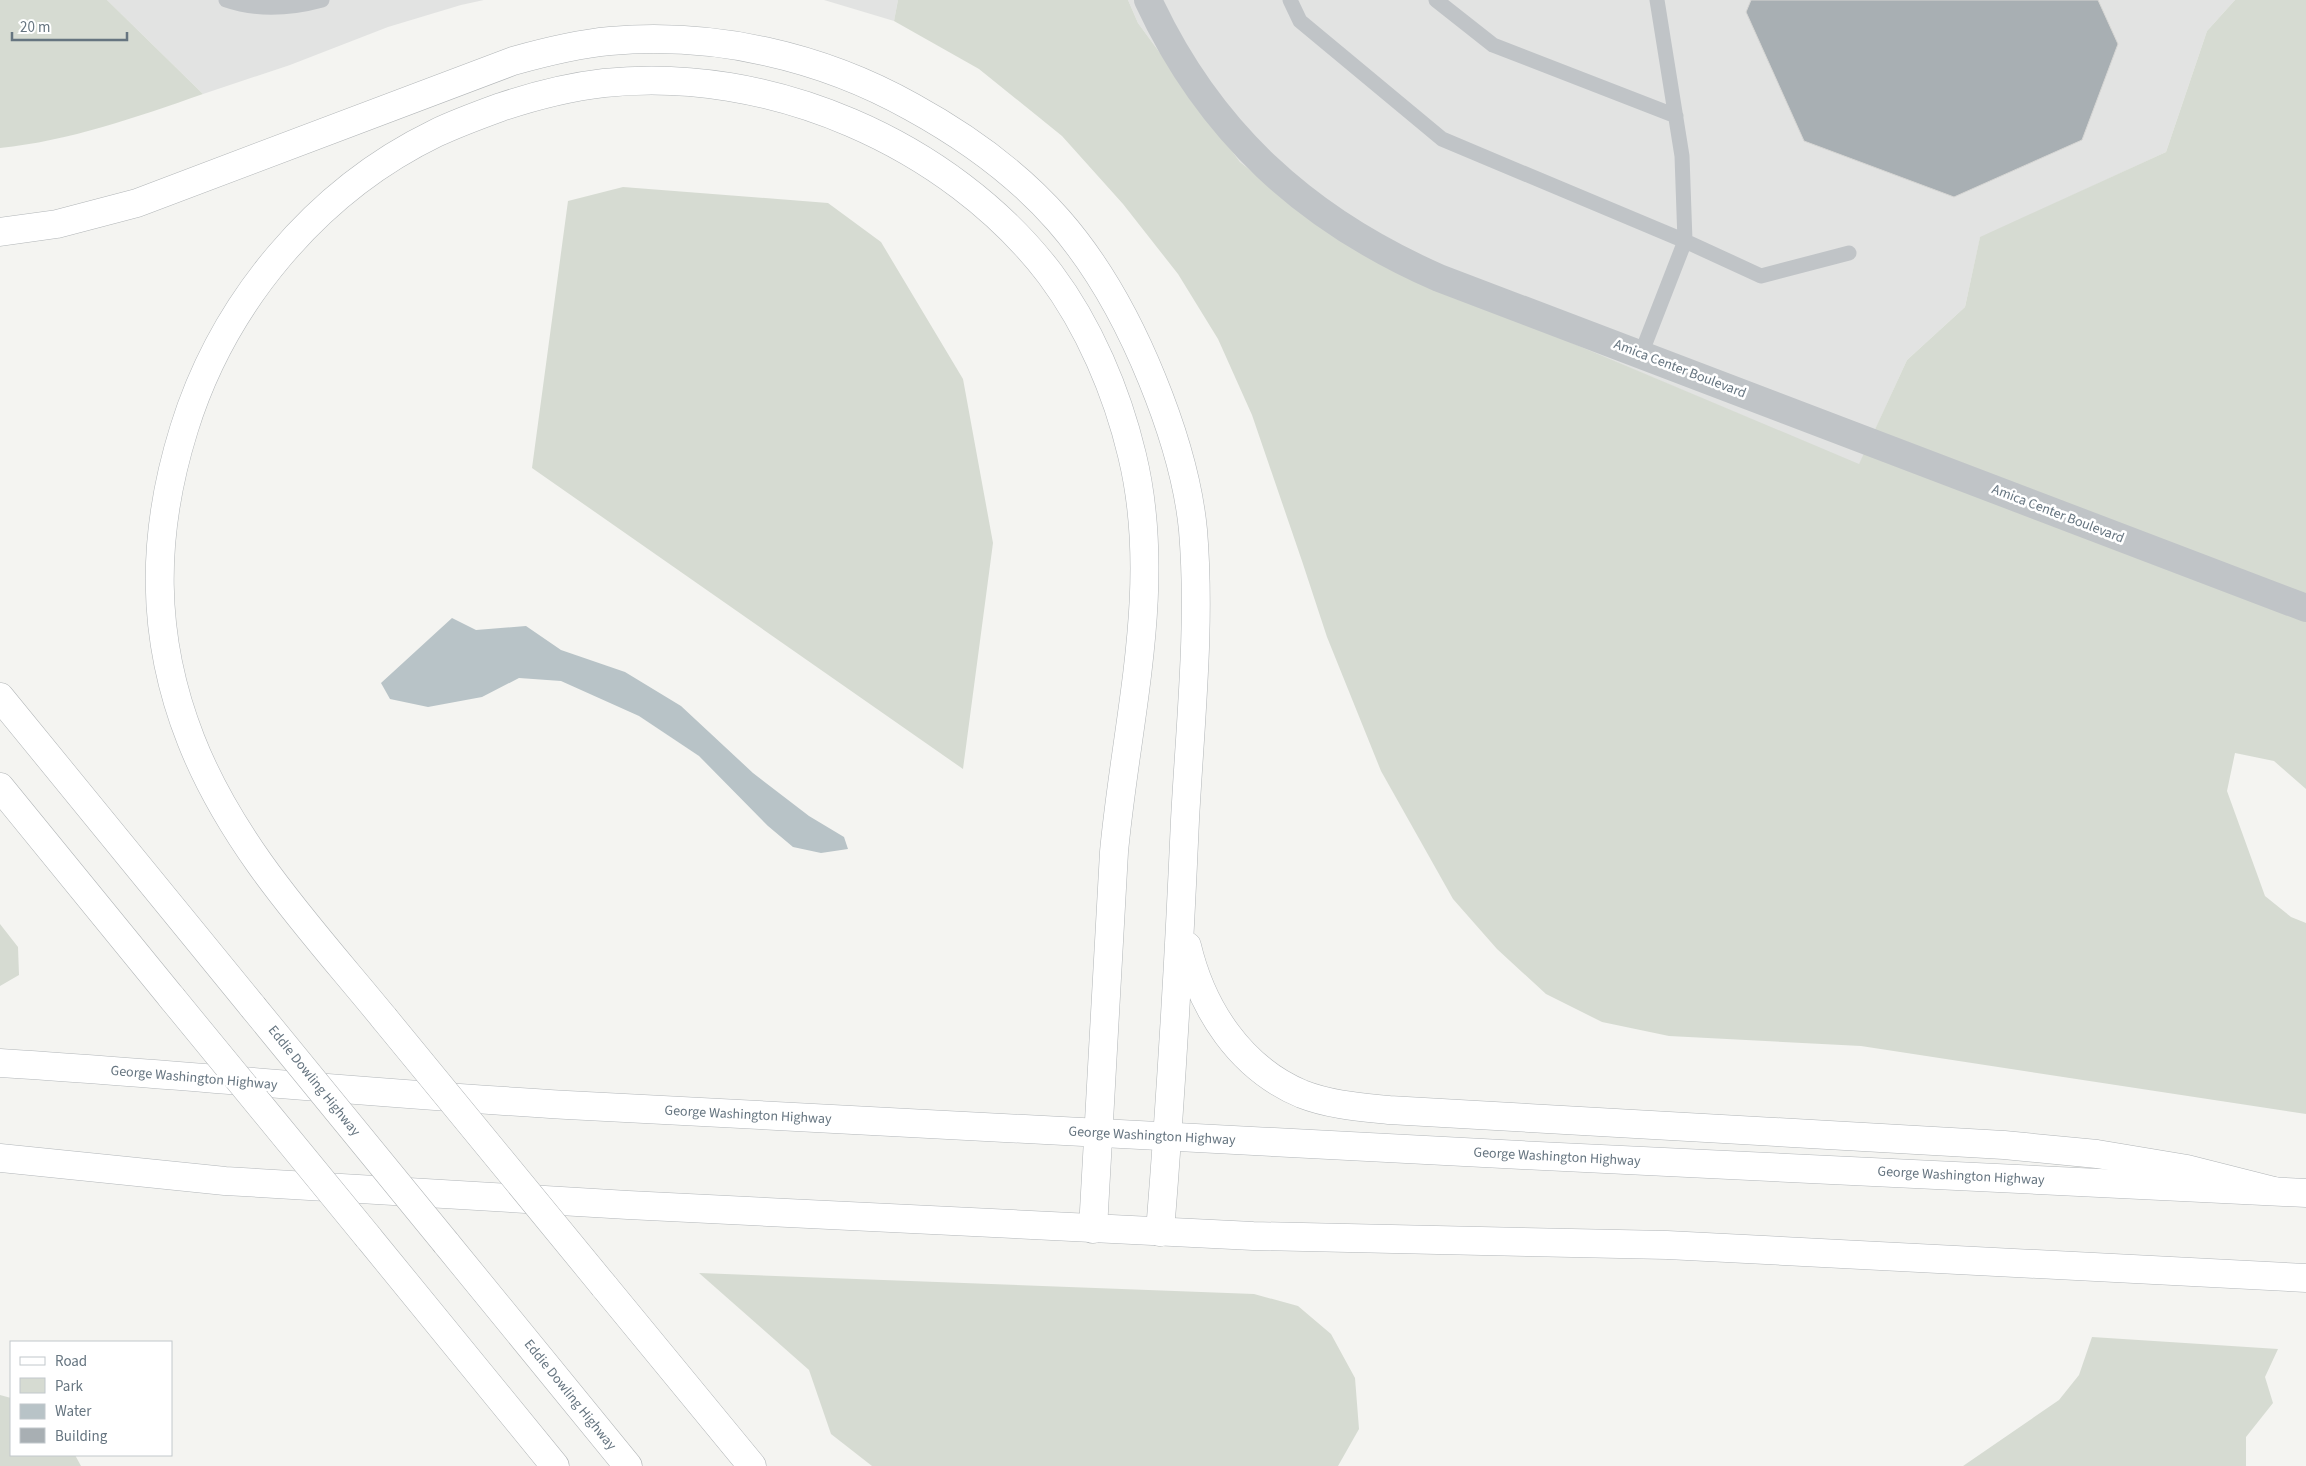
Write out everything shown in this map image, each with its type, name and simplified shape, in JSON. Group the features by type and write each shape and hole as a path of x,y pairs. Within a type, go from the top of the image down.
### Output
{"main road":[{"path":"0,232 58,224 137,203 513,61 561,48 608,41 650,39 737,46 780,54 822,66 862,82 935,119 999,163 1060,220 1085,251 1108,286 1144,360 1174,438 1185,480 1192,526 1195,570 1181,900 1168,1137 1160,1232"},
{"path":"752,1466 267,875 223,810 189,735 167,657 160,618 158,574 166,496 174,459 204,374 224,335 249,295 279,255 315,218 356,182 396,155 438,131 527,98 606,82 648,81 729,87 806,105 856,124 911,154 972,197 1027,247 1051,276 1072,308 1090,341 1120,413 1131,450 1140,492 1145,574 1142,620 1115,843 1093,1229"},
{"name":"Eddie Dowling Highway","path":"0,697 628,1466"},
{"path":"0,786 555,1466"},
{"path":"1181,900 1182,920 1193,971 1204,999 1219,1025 1255,1064 1277,1081 1302,1094 1330,1102 1389,1110 2032,1148 2097,1154 2187,1169 2274,1191"},
{"name":"George Washington Highway","path":"0,1063 402,1095 1098,1134 2306,1193"},
{"path":"6,1160 225,1181 359,1191 1093,1229 1667,1245 2306,1278"}],"street":[{"name":"Amica Center Boulevard","path":"1148,0 1180,61 1220,117 1266,166 1323,213 1361,239 1413,266 2306,608"}],"lane":[{"path":"226,0 269,8 289,8 322,0"},
{"path":"1290,0 1300,21 1442,139 1685,241 1761,276 1849,253"},
{"path":"1436,0 1493,45 1676,116"},
{"path":"1641,354 1685,241 1682,156 1656,0"}],"shaded area":[{"path":"107,0 484,0 388,27 290,65 203,94"},
{"path":"824,0 898,0 894,21"},
{"path":"1128,0 2235,0 2207,31 2166,152 1980,238 1965,307 1907,360 1859,465 1451,292 1330,232 1240,162 1138,23"}],"green space":[{"path":"0,0 107,0 203,94 77,134 26,145 0,148"},
{"path":"898,0 1128,0 1138,23 1240,162 1330,232 1451,292 1859,464 1907,360 1965,307 1980,237 2166,152 2207,31 2235,0 2306,0 2306,789 2274,761 2235,753 2227,791 2265,896 2291,917 2306,923 2306,1114 1861,1046 1669,1036 1602,1022 1546,994 1497,949 1453,899 1381,771 1327,637 1252,415 1218,339 1178,274 1123,204 1062,136 979,69 894,21"},
{"path":"623,187 828,203 881,242 963,379 993,543 963,769 532,468 568,201"},
{"path":"0,924 18,947 19,975 0,986"},
{"path":"699,1273 1254,1294 1298,1306 1331,1334 1355,1378 1359,1429 1338,1466 872,1466 831,1434 809,1370"},
{"path":"2092,1337 2278,1349 2265,1377 2273,1403 2246,1437 2246,1466 1963,1466 2059,1400 2079,1375"},
{"path":"0,1395 10,1398 10,1456 76,1456 81,1466 0,1466"}],"water":[{"path":"452,618 476,630 526,626 561,650 625,672 681,706 753,773 809,816 844,837 848,849 821,853 793,847 768,826 699,756 639,716 561,681 519,678 482,697 428,707 390,699 381,683"}],"building":[{"path":"1751,0 2098,0 2118,44 2082,140 1954,197 1804,141 1746,12"}]}
